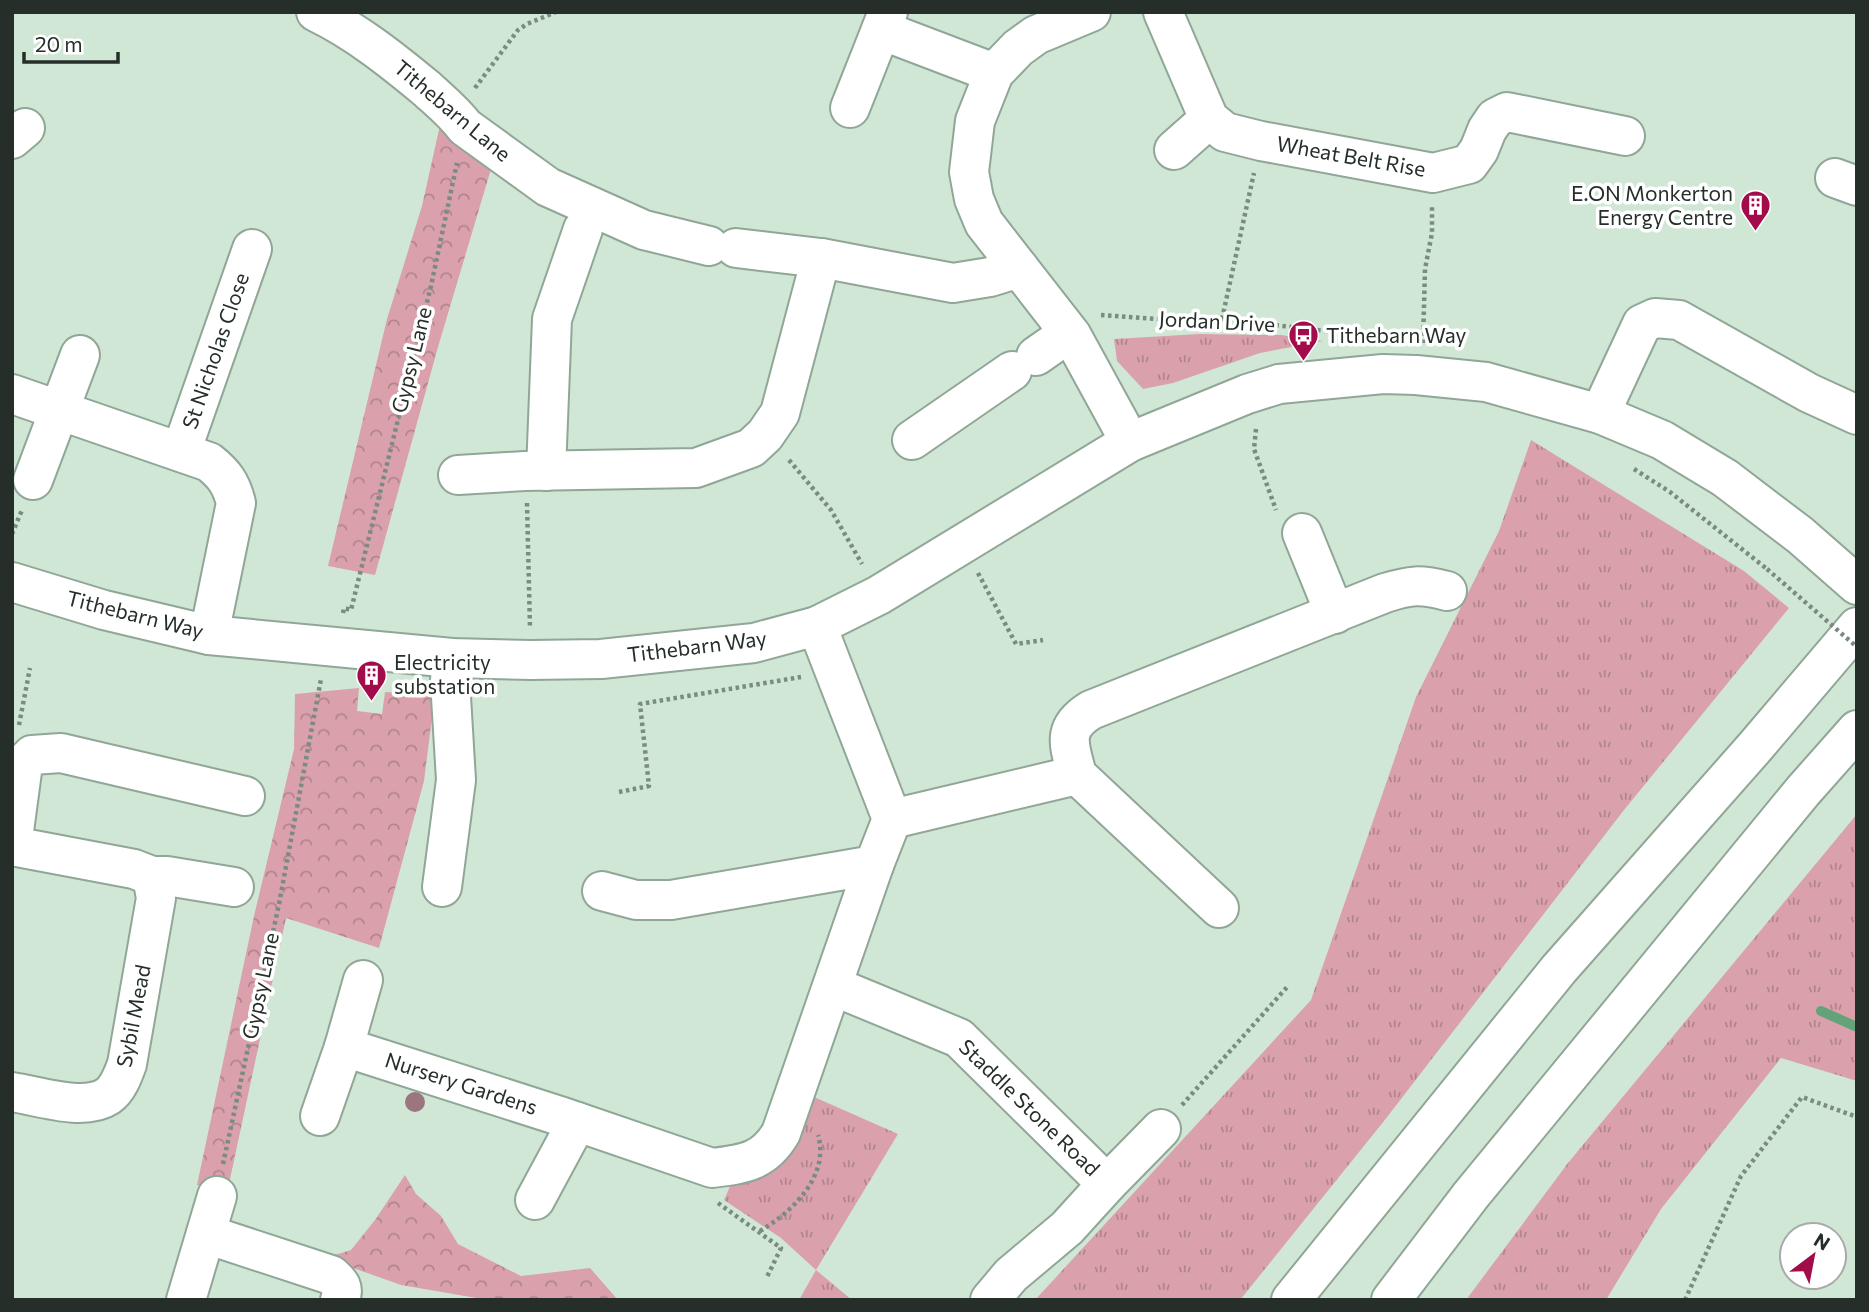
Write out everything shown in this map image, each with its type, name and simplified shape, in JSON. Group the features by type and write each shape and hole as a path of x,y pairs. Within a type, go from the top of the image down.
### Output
{"main road":[{"name":"Tithebarn Lane","path":"316,12 342,24 391,60 460,121 548,187 644,230 722,247 821,258 953,283 990,277 1019,268"},
{"path":"1091,12 1036,35 1018,48 994,73 975,121 969,172 974,199 984,223 1062,323 1130,442"},
{"path":"1163,12 1209,119 1174,150"},
{"path":"850,108 885,21 994,73"},
{"name":"Wheat Belt Rise","path":"1209,119 1226,132 1261,141 1433,173 1469,164 1495,118 1507,112 1625,136"},
{"path":"546,471 552,319 583,229"},
{"name":"St Nicholas Close","path":"181,452 252,249"},
{"path":"458,475 695,468 751,448 765,435 780,413 821,258"},
{"path":"1600,414 1642,324 1655,318 1679,320 1810,393 1857,415"},
{"path":"912,440 1024,363 1062,323"},
{"path":"33,480 80,355"},
{"name":"Tithebarn Way","path":"12,582 104,610 209,635 452,658 601,659 754,643 817,626 879,596 1130,442 1247,394 1279,384 1383,374 1416,374 1486,382 1600,414 1662,440 1724,478 1800,536 1857,585"},
{"name":"St Nicholas Close","path":"12,394 209,462 225,474 236,503 209,635"},
{"path":"1302,533 1335,614"},
{"path":"1219,908 1077,775 1070,747 1070,731 1076,719 1091,710 1410,585 1447,591"},
{"path":"796,1094 892,819 817,626"},
{"path":"1291,1300 1559,969 1755,747 1857,626"},
{"path":"442,887 456,780 452,658"},
{"path":"1391,1300 1471,1195 1794,802 1857,730"},
{"path":"234,887 152,876 115,865 12,846 23,764 32,755 61,754 245,796"},
{"path":"892,819 1077,775"},
{"path":"602,891 636,900 670,900 874,865"},
{"name":"Sybil Mead","path":"12,1092 85,1105 108,1096 119,1083 127,1064 156,898 152,876"},
{"path":"320,1116 363,980"},
{"name":"Staddle Stone Road","path":"833,986 960,1038 1107,1184"},
{"name":"Nursery Gardens","path":"344,1047 712,1168 750,1161 773,1146 796,1094"},
{"path":"535,1200 577,1122"},
{"name":"Staddle Stone Road","path":"990,1300 1011,1275 1067,1228 1161,1129"},
{"path":"186,1300 217,1196"},
{"path":"206,1234 331,1275 341,1284 343,1292 340,1300"}],"path":[{"path":"460,121 518,30 556,12"},
{"name":"Gypsy Lane","path":"341,623 344,608 351,610 434,274 460,121"},
{"path":"1222,319 1249,196"},
{"path":"1416,374 1424,339 1425,269 1432,233"},
{"name":"Jordan Drive","path":"1062,323 1222,319 1379,337"},
{"path":"1256,429 1254,449 1286,538 1302,533"},
{"path":"1628,465 1670,492 1767,569 1857,647"},
{"path":"804,477 831,510 879,596"},
{"path":"527,515 530,635"},
{"path":"962,543 1016,645 1042,640"},
{"path":"19,723 30,668"},
{"name":"Gypsy Lane","path":"217,1196 279,904 323,668"},
{"path":"619,792 649,786 640,704 833,671"},
{"path":"1161,1129 1288,986"},
{"path":"760,1231 791,1209 804,1194 820,1162 820,1138 796,1094"},
{"path":"1685,1300 1741,1176 1802,1097 1857,1117"},
{"path":"732,1165 715,1202 781,1248 766,1279"}],"green space":[{"path":"442,116 494,159 438,347 375,575 328,566 387,319 422,206"},
{"path":"1199,334 1281,335 1323,341 1260,353 1173,383 1143,389 1117,361 1114,339"},
{"path":"1531,440 1744,571 1789,608 1624,810 1384,1121 1240,1300 1035,1300 1311,1000 1416,697 1499,531"},
{"path":"359,688 357,711 382,714 385,692 435,694 424,781 379,948 286,918 227,1193 197,1185 254,916 294,749 295,694"},
{"path":"1857,814 1857,1081 1781,1058 1661,1209 1606,1300 1466,1300 1568,1163"},
{"path":"805,1093 898,1134 816,1270 781,1238 724,1200 735,1175"},
{"path":"405,1175 416,1194 441,1216 458,1244 521,1276 590,1268 618,1300 488,1300 401,1285 325,1258 351,1250"},
{"path":"816,1270 852,1300 799,1300"}],"waterway":[{"path":"1821,1011 1857,1027"}],"place":[{"name":"E.ON Monkerton Energy Centre","path":"1756,233"},
{"name":"Tithebarn Way","path":"1303,363"},
{"name":"Electricity substation","path":"371,702"}]}
